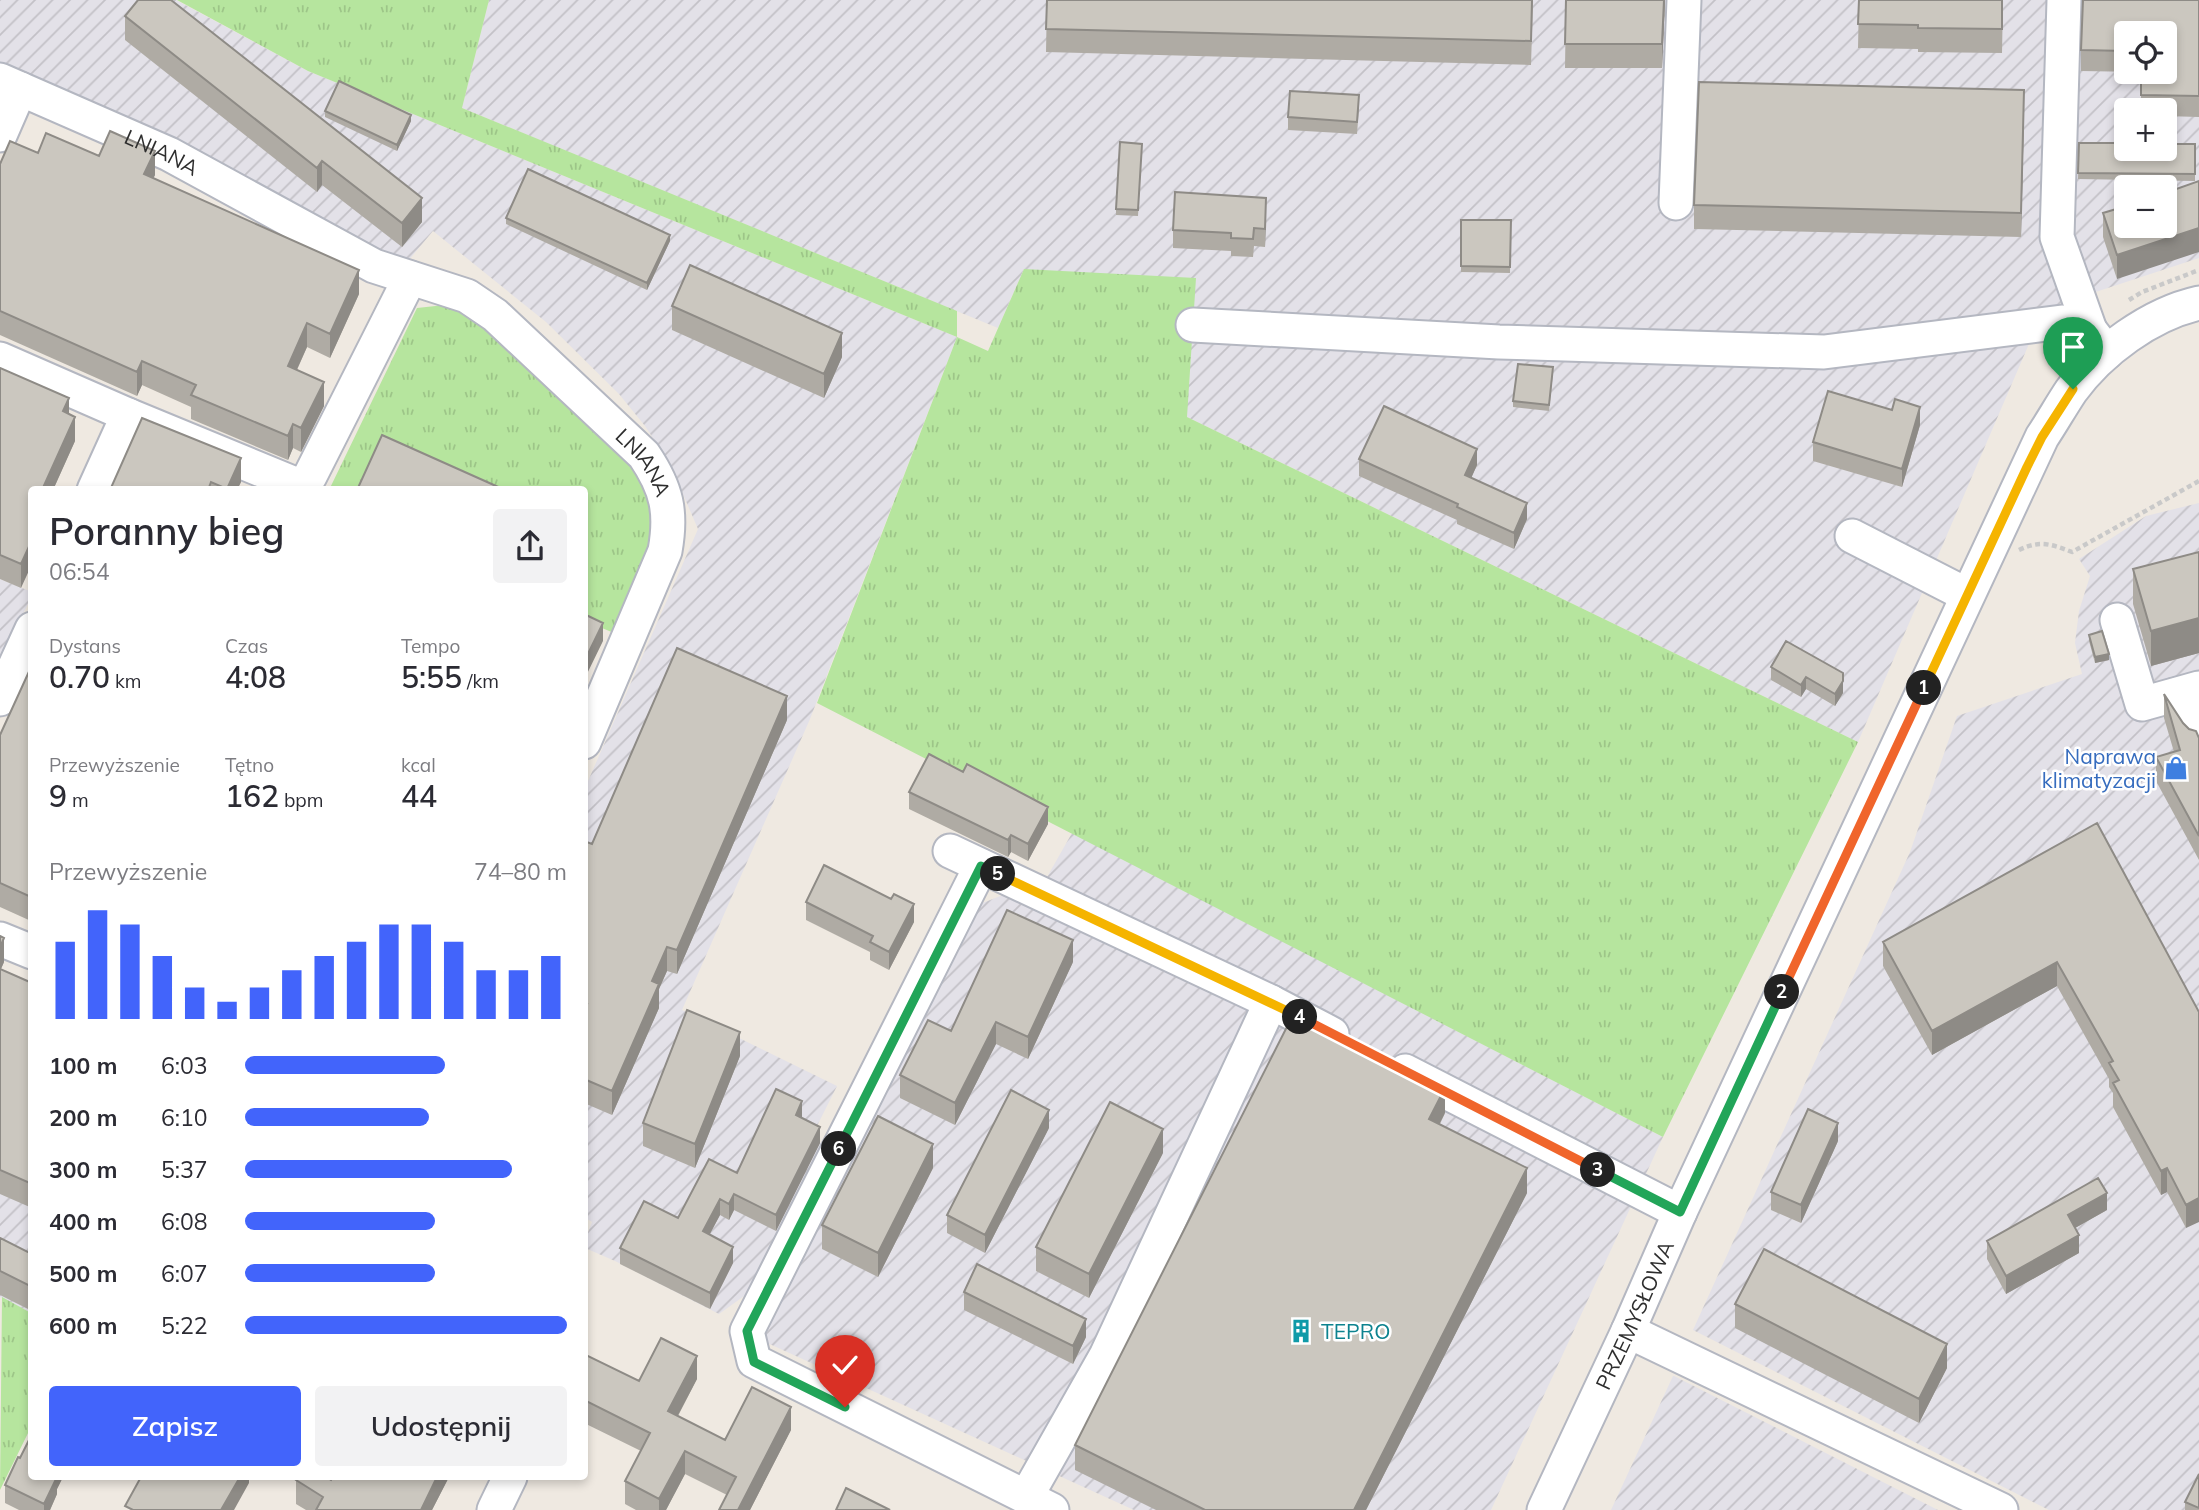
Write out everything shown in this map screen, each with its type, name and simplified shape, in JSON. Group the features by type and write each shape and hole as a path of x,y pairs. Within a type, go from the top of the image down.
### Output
{"street":[{"path":"1676,203 1684,0"},
{"path":"2064,0 2057,236 2098,341"},
{"name":"LNIANA","path":"0,135 10,85 169,154 374,266 467,296 495,315 644,456 659,477 667,498 669,530 665,551 588,733"},
{"path":"301,486 310,476 410,278"},
{"name":"PRZEMYSŁOWA","path":"1544,1510 2042,437 2073,389 2098,341 2199,303"},
{"path":"1193,325 1499,342 1824,352 2062,322 2098,341"},
{"path":"0,359 294,486"},
{"path":"96,486 128,415"},
{"path":"1852,536 1967,595"},
{"path":"2117,620 2142,704 2187,692 2199,737"},
{"path":"0,699 28,638"},
{"path":"950,851 1271,1002 1680,1212"},
{"path":"981,866 747,1331 754,1362 1039,1503 1271,1002"},
{"path":"0,939 28,950"},
{"path":"1628,1331 2001,1510"},
{"path":"494,1510 509,1480"}],"path":[{"path":"2009,554 2029,545 2049,543 2071,552 2199,481"}],"shaded area":[{"path":"0,0 176,0 308,71 957,337 810,719 682,1010 837,1086 811,1138 827,1146 754,1289 719,1314 588,1249 588,1232 592,1222 588,1220 588,781 698,529 670,464 645,426 619,394 546,322 433,231 408,261 385,262 0,67"},
{"path":"489,0 2199,0 2199,258 2044,309 1858,742 1187,417 1024,269 998,328 462,108"},
{"path":"2199,503 2199,1510 2049,1510 1693,1330 1910,852 1957,716 2082,674 2075,643 2079,611 2090,576 2079,559 2146,516"},
{"path":"0,579 28,590 28,604 0,659"},
{"path":"1072,833 1663,1137 1491,1510 1134,1510 763,1341 761,1327 975,906 1013,891 1034,900"},
{"path":"0,994 28,1006 28,1311 0,1297"},
{"path":"1674,1376 1938,1510 1611,1510"}],"green space":[{"path":"177,0 489,0 462,108 957,311 957,337 308,71"},
{"path":"1024,269 1196,278 1187,417 1858,742 1663,1137 817,703 957,337 988,351"},
{"path":"454,304 481,323 641,466 656,494 655,534 614,633 588,622 588,486 331,486 417,308"},
{"path":"2,1297 28,1311 28,1433 0,1490"}],"building":[{"path":"138,0 171,0 422,198 402,223 322,161 317,168 125,16"},
{"path":"1047,0 1532,0 1531,41 1046,29"},
{"path":"1566,0 1664,0 1662,44 1565,44"},
{"path":"1859,0 2002,0 2002,29 1858,24"},
{"path":"2083,0 2199,0 2199,96 2141,95 2141,84 2177,84 2177,21 2114,21 2114,51 2081,50"},
{"path":"339,81 411,115 397,145 325,111"},
{"path":"1699,82 2024,90 2021,213 1694,205"},
{"path":"1290,91 1359,95 1357,122 1288,117"},
{"path":"110,131 155,151 144,174 359,270 330,334 307,323 288,366 324,382 301,428 293,424 288,436 191,395 196,385 142,361 137,372 0,311 0,164 10,141 38,153 46,133 99,156"},
{"path":"1120,142 1142,144 1138,210 1116,209"},
{"path":"2079,143 2114,143 2114,161 2177,161 2177,144 2195,144 2195,174 2078,173"},
{"path":"528,169 670,235 647,283 506,218"},
{"path":"2199,181 2199,228 2177,235 2177,189"},
{"path":"1175,192 1266,198 1265,229 1254,228 1253,239 1231,238 1231,233 1173,230"},
{"path":"2114,210 2114,238 2169,238 2117,255 2103,213"},
{"path":"1461,220 1511,220 1510,267 1461,266"},
{"path":"690,265 842,333 824,374 672,306"},
{"path":"1518,364 1553,367 1549,405 1513,401"},
{"path":"0,368 69,398 63,411 75,417 44,486 28,486 28,549 21,564 0,555"},
{"path":"1828,391 1892,410 1895,399 1920,407 1902,469 1813,442"},
{"path":"1384,406 1477,449 1465,475 1527,503 1514,533 1359,459"},
{"path":"142,418 241,458 228,486 211,482 210,486 112,486"},
{"path":"382,435 496,486 359,486"},
{"path":"2199,552 2199,618 2151,631 2133,569"},
{"path":"588,616 603,623 588,654"},
{"path":"2102,631 2109,654 2095,657 2089,635"},
{"path":"1786,641 1843,673 1843,681 1835,694 1806,677 1801,685 1771,667"},
{"path":"677,648 787,696 677,950 667,947 652,981 659,984 612,1091 588,1081 588,842 592,844"},
{"path":"28,674 28,896 0,883 0,735"},
{"path":"2164,694 2183,723 2196,731 2199,738 2199,836 2156,757 2180,750"},
{"path":"929,754 963,772 967,764 1048,807 1028,844 1011,835 1008,840 909,792"},
{"path":"2097,823 2199,1012 2199,1198 2186,1205 2167,1168 2161,1171 2113,1083 2119,1080 2109,1063 2113,1061 2057,962 1932,1031 1883,942"},
{"path":"824,865 891,899 894,894 914,904 889,952 870,942 873,936 806,902"},
{"path":"1007,910 1073,940 1028,1037 996,1022 955,1103 900,1075 928,1020 951,1031"},
{"path":"0,969 28,981 28,1182 0,1170"},
{"path":"687,1010 740,1032 695,1144 643,1123"},
{"name":"TEPRO","path":"1295,1011 1445,1088 1429,1119 1527,1168 1354,1510 1205,1510 1075,1445"},
{"path":"776,1089 802,1101 796,1115 820,1127 776,1215 734,1194 729,1204 720,1199 703,1231 733,1247 710,1293 620,1248 644,1201 678,1218 709,1159 737,1173"},
{"path":"1011,1090 1049,1110 985,1235 947,1215"},
{"path":"1110,1102 1163,1129 1089,1274 1036,1247"},
{"path":"1808,1109 1838,1123 1801,1205 1771,1192"},
{"path":"878,1116 933,1144 878,1253 822,1225"},
{"path":"2098,1178 2107,1193 2068,1215 2079,1235 2006,1276 1987,1241"},
{"path":"0,1238 28,1252 28,1285 0,1271"},
{"path":"1764,1249 1947,1344 1919,1399 1735,1304"},
{"path":"977,1264 1086,1319 1073,1346 964,1292"},
{"path":"661,1338 697,1356 668,1411 725,1440 752,1387 791,1407 738,1510 719,1510 736,1477 685,1451 659,1499 625,1481 650,1433 588,1402 588,1356 639,1381"},
{"path":"28,1442 28,1480 56,1480 44,1504 5,1485 18,1457 20,1458"},
{"path":"2199,1474 2199,1508 2185,1502"},
{"path":"139,1480 238,1480 221,1510 133,1510 125,1506"},
{"path":"296,1480 436,1480 421,1510 316,1510 323,1497"},
{"path":"846,1488 890,1510 836,1510"}],"place":[{"name":"Naprawa klimatyzacji","path":"2176,768"},
{"name":"TEPRO","path":"1301,1331"}],"route":[{"path":"845,1407 754,1362 747,1331 981,866 1271,1002 1680,1212 2027,467 2042,437 2073,389"}]}
